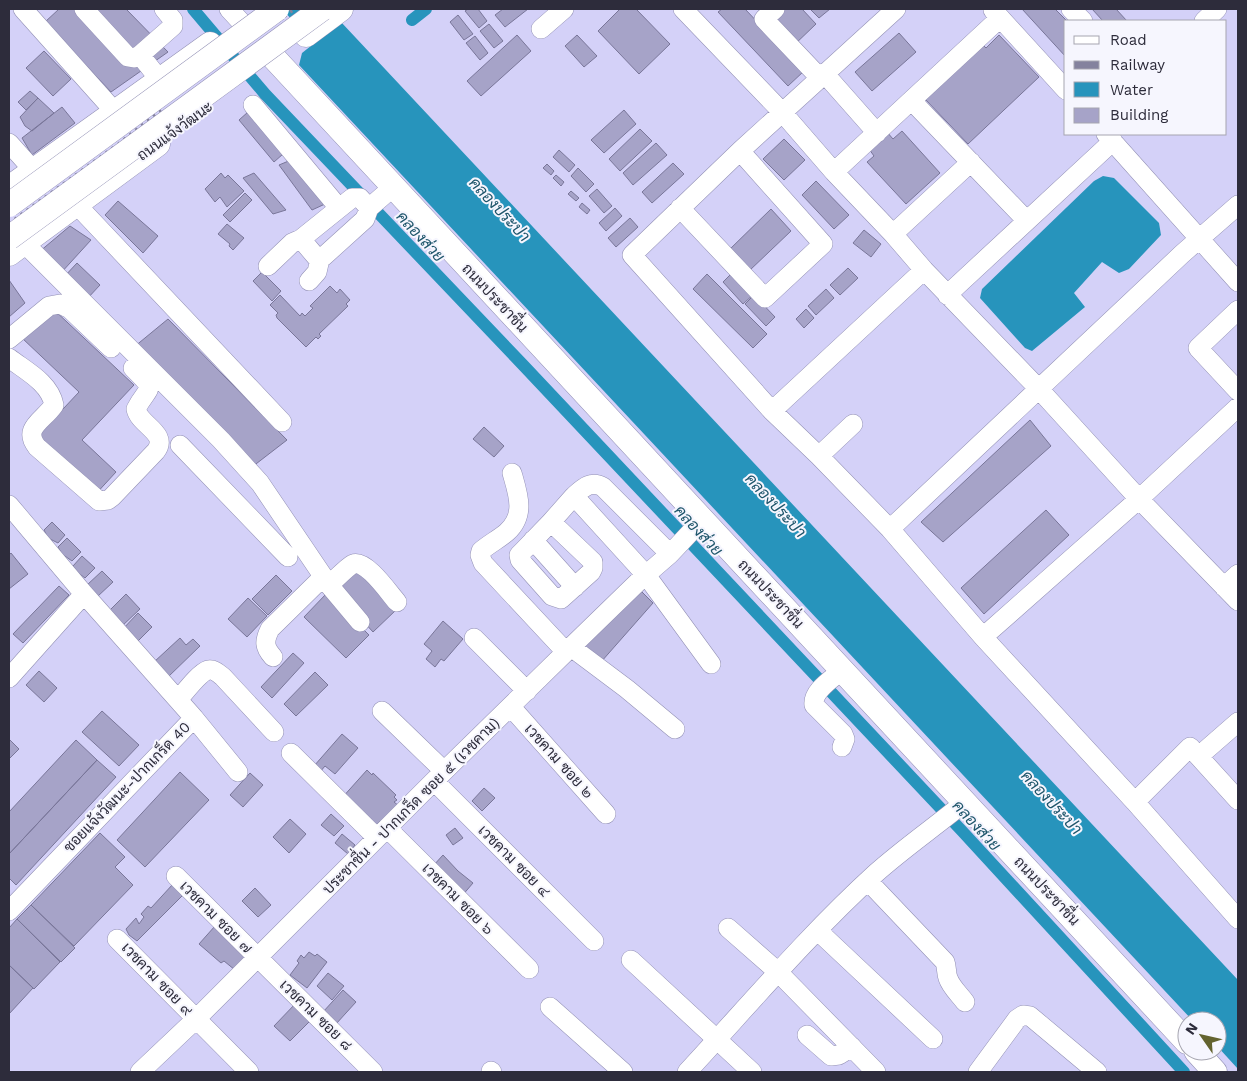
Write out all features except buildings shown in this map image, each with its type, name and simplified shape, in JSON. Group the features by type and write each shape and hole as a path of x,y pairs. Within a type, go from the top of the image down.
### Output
{"main road":[{"path":"9,205 277,9"},
{"name":"ถนนแจ้งวัฒนะ","path":"16,242 322,9"},
{"name":"ถนนแจ้งวัฒนะ","path":"16,242 76,204 341,9"},
{"path":"9,188 160,80 232,24"},
{"name":"ถนนประชาชื่น","path":"258,70 383,196 698,523 837,674 1177,1031"},
{"path":"108,117 131,164"},
{"path":"1205,1061 1215,1072"}],"street":[{"path":"23,9 108,117"},
{"path":"84,9 128,57 134,58 173,26 174,20 164,9"},
{"path":"541,29 564,9"},
{"path":"775,9 764,19 877,133"},
{"path":"896,9 740,151 632,255 772,411 890,529 983,637 1135,802 1238,919"},
{"path":"1071,9 1082,20"},
{"path":"1205,20 1217,9"},
{"path":"692,12 834,172 893,234 947,295 1038,388 1139,499 1238,601"},
{"path":"834,172 912,101 996,13 1064,88"},
{"path":"140,55 160,80"},
{"path":"912,101 1027,221"},
{"path":"252,105 339,208"},
{"path":"947,295 1027,221 1109,138 1238,282"},
{"path":"9,142 34,171"},
{"path":"680,208 764,298 823,244 740,151"},
{"path":"893,234 971,162"},
{"path":"268,266 292,243 355,197 383,196"},
{"path":"309,281 317,272 320,258 365,219 383,196"},
{"path":"76,204 282,422"},
{"path":"890,529 1038,388 1182,254 1238,205"},
{"path":"300,239 317,258 320,258"},
{"path":"16,242 221,440 260,483 326,581 360,622"},
{"path":"772,411 924,270"},
{"path":"9,339 49,306 60,304 66,306 148,383 148,392 136,409 137,415 158,436 160,443 158,448 108,500 99,501 95,499 37,447 31,439 31,432 35,426 54,405 52,396 46,386 9,358"},
{"path":"1238,310 1198,348 1238,391"},
{"path":"983,637 1139,499 1238,407"},
{"path":"819,456 853,424"},
{"path":"180,445 288,557"},
{"path":"512,473 520,499 519,513 514,525 481,551 483,564 569,649 627,689 675,730"},
{"path":"233,500 260,483"},
{"path":"552,522 593,562 591,572 576,587 533,540 552,522 574,496 591,484 597,483 603,487 676,547"},
{"path":"574,496 646,575 712,664"},
{"name":"ซอยแจ้งวัฒนะ-ปากเกร็ด 40","path":"9,505 84,594 194,718 9,911"},
{"name":"ประชาชื่น - ปากเกร็ด ซอย ๕ (เวชคาม)","path":"140,1072 257,959 439,776 676,547 698,523"},
{"path":"274,657 266,649 265,640 270,629 326,581 353,564 359,564 370,571 397,602"},
{"path":"1224,587 1238,574"},
{"path":"13,668 84,594"},
{"path":"666,602 678,602 700,626"},
{"path":"474,638 527,691"},
{"path":"178,700 200,675 208,670 215,671 223,677 274,732"},
{"path":"837,674 817,693 814,698 814,705 843,734 845,739 842,746"},
{"name":"เวชคาม ซอย ๒","path":"511,708 606,814"},
{"name":"เวชคาม ซอย ๔","path":"382,711 439,776 594,941"},
{"path":"194,718 238,772"},
{"path":"1199,756 1238,722"},
{"path":"1135,802 1190,747 1238,800"},
{"name":"เวชคาม ซอย ๖","path":"291,753 382,833 529,969"},
{"path":"687,1072 778,972 868,881 936,823 963,805"},
{"name":"เวชคาม ซอย ๗","path":"176,876 257,959"},
{"path":"868,881 945,962 951,985 966,1002"},
{"path":"728,928 778,972 876,1072"},
{"path":"818,931 933,1039"},
{"name":"เวชคาม ซอย ๙","path":"117,939 249,1072"},
{"name":"เวชคาม ซอย ๘","path":"257,959 320,1018 373,1072"},
{"path":"631,960 752,1072"},
{"path":"550,1007 624,1072"},
{"path":"978,1072 1017,1019 1023,1015 1030,1016 1088,1069"},
{"path":"807,1035 831,1056 839,1055 852,1047"}],"water":[{"path":"341,22 1238,980 1238,1069 1227,1057 1227,1011 1184,1011 299,65 302,53"},
{"path":"1103,176 1114,178 1159,223 1161,235 1129,269 1119,273 1102,262 1074,293 1085,307 1032,351 1025,348 980,298 982,289 1094,181"}],"waterway":[{"name":"คลองส่วย","path":"193,9 265,94 962,831 1184,1072"},
{"name":"คลองประปา","path":"290,9 305,25"},
{"path":"412,20 426,9"}],"railway":[{"path":"9,212 294,9"},
{"path":"9,224 119,144 162,110"}]}
